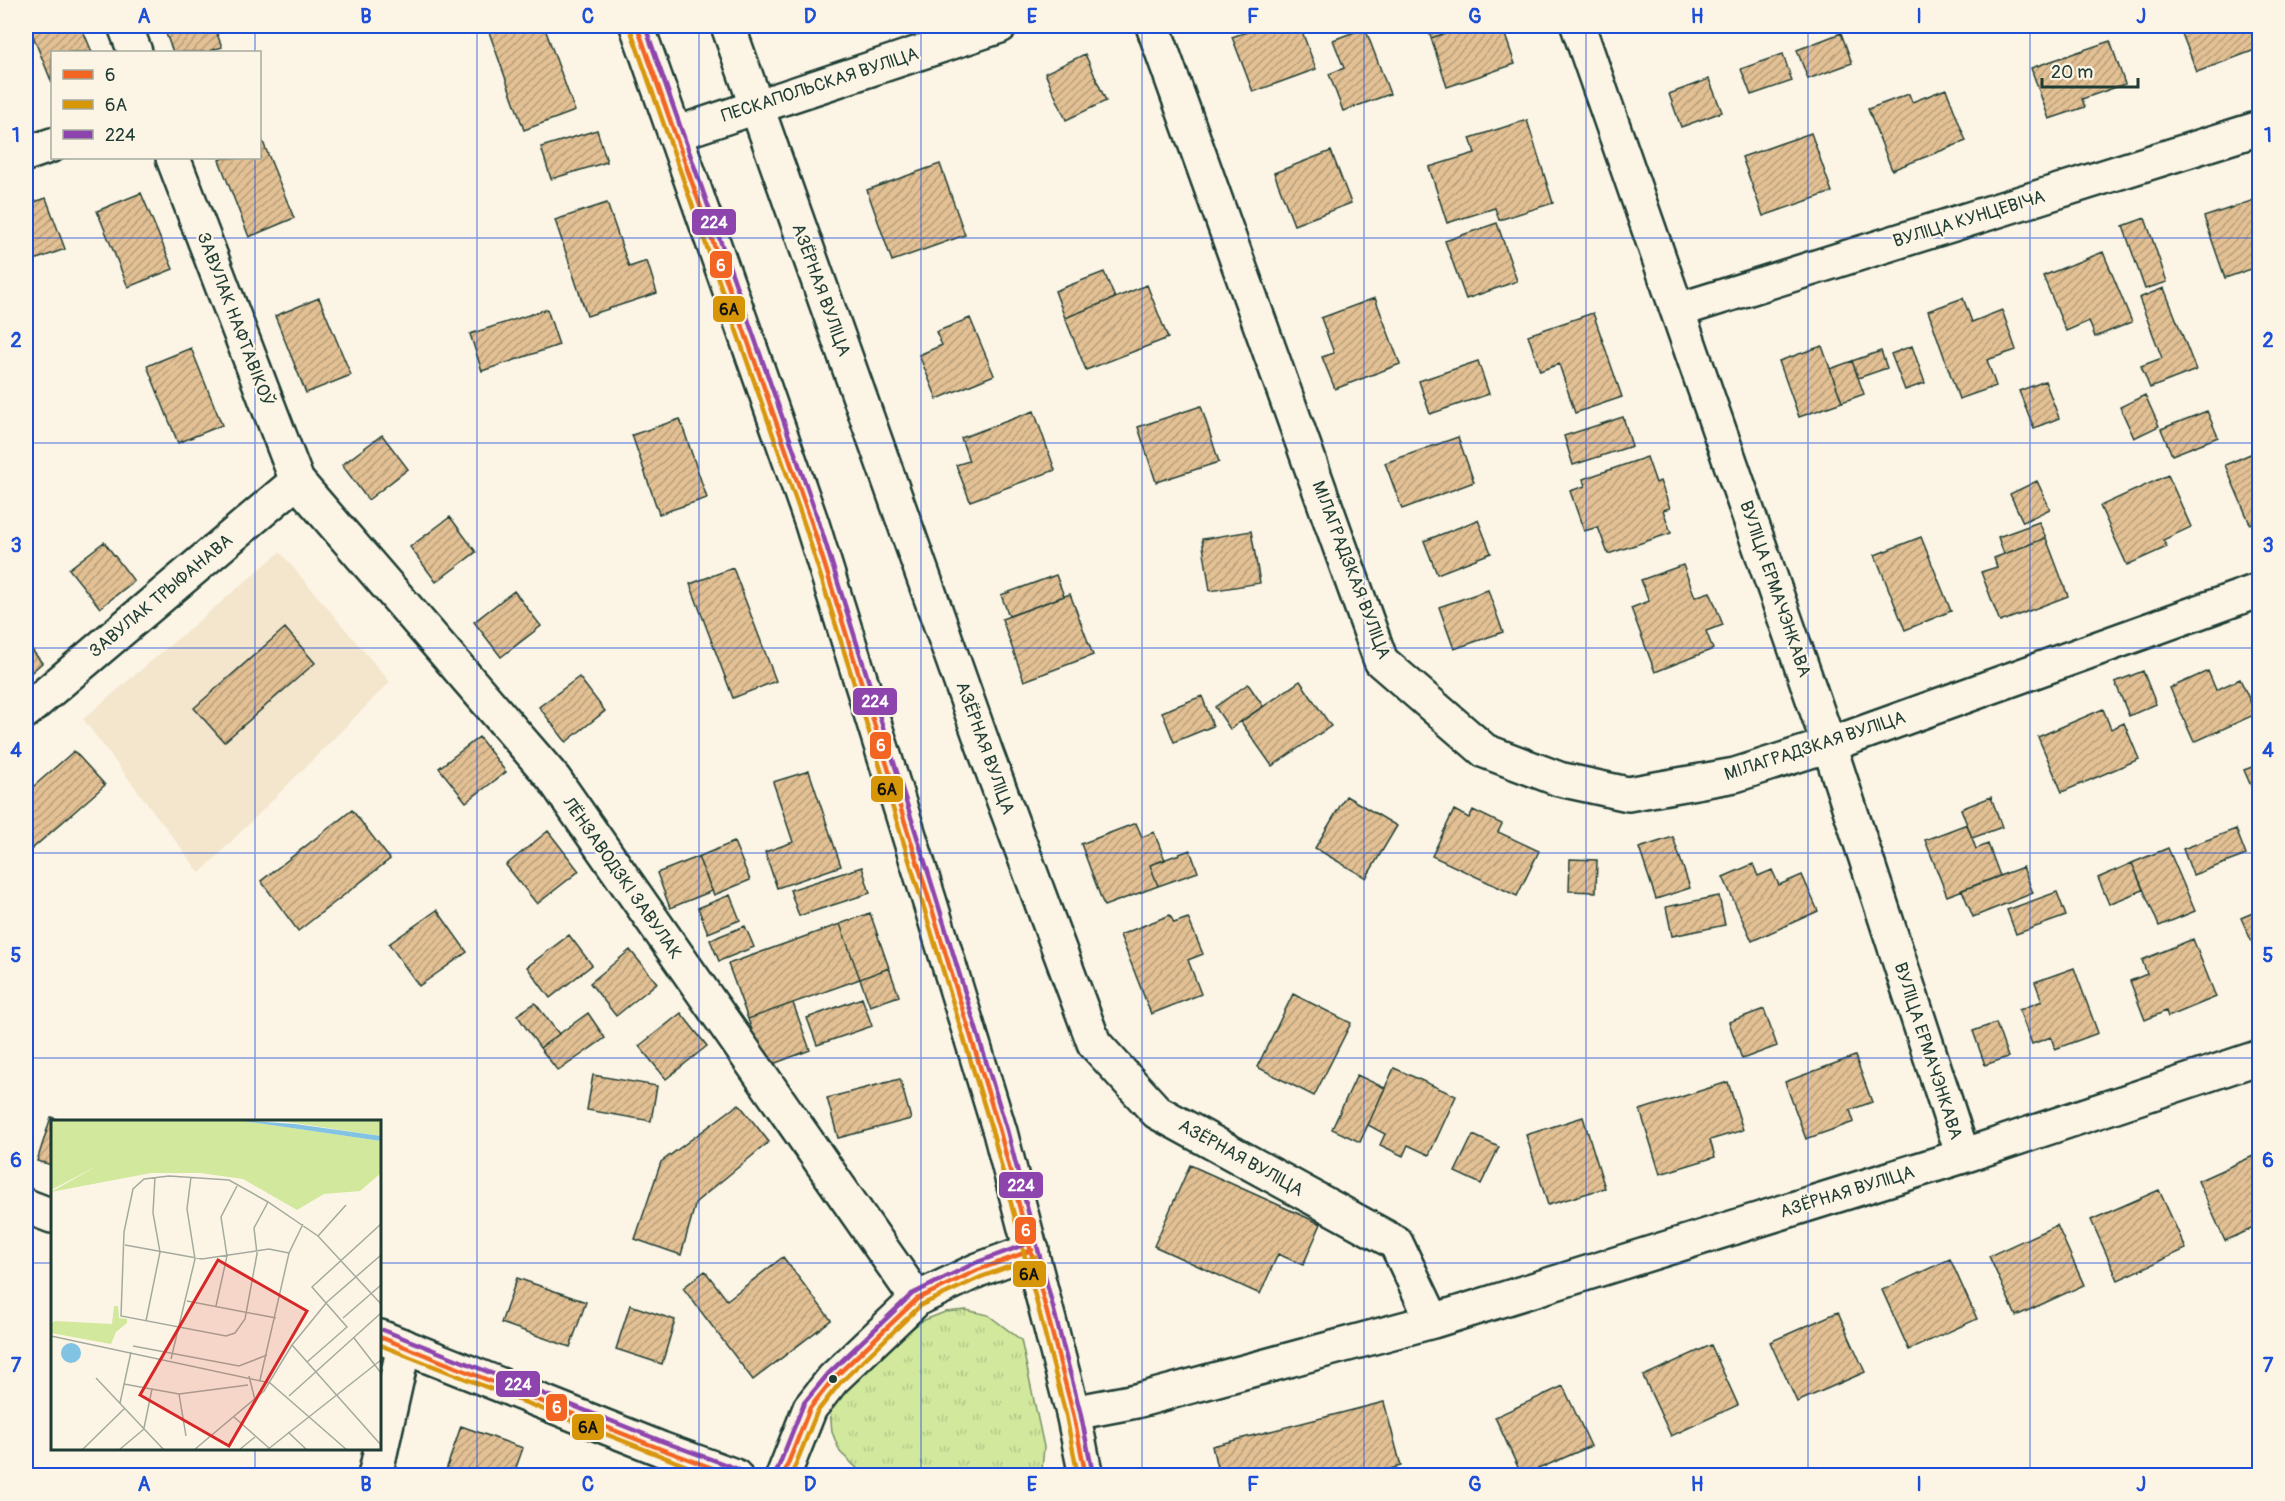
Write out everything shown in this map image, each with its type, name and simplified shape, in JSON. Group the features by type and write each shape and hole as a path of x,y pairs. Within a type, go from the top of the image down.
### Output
{"street":[{"path":"125,26 135,51"},
{"path":"637,26 816,535 1000,1132 1073,1413 1086,1476"},
{"name":"АЗЁРНАЯ ВУЛІЦА","path":"728,26 986,753 1094,1043 1157,1112 1396,1243 1434,1321"},
{"name":"ПЕСКАПОЛЬСКАЯ ВУЛІЦА","path":"675,134 1000,26"},
{"name":"МІЛАГРАДЗКАЯ ВУЛІЦА","path":"1153,26 1381,661 1485,751 1559,779 1628,794 1735,775 1829,745 2259,590"},
{"name":"ВУЛІЦА ЕРМАЧЭНКАВА","path":"1578,26 1829,745 1963,1156"},
{"name":"ВУЛІЦА КУНЦЕВІЧА","path":"1679,310 2259,128"},
{"path":"26,154 51,146"},
{"name":"ЗАВУЛАК НАФТАВІКОЎ","path":"173,159 297,481"},
{"name":"ЗАВУЛАК ТРЫФАНАВА","path":"26,711 297,481"},
{"name":"ЛЁНЗАВОДЗКІ ЗАВУЛАК","path":"297,481 554,779 917,1299"},
{"name":"АЗЁРНАЯ ВУЛІЦА","path":"1073,1413 1136,1401 1434,1321 1963,1156 2259,1057"},
{"path":"26,1206 51,1216"},
{"path":"783,1476 810,1408 833,1378 917,1299 978,1270 1032,1250"},
{"path":"381,1429 392,1342 735,1476"},
{"path":"375,1476 378,1450"}],"shaded area":[{"path":"280,552 390,682 200,873 83,719"}],"green space":[{"path":"966,1310 988,1315 1021,1340 1044,1447 1042,1469 1038,1476 864,1475 840,1452 832,1432 830,1410 848,1379 922,1321 945,1312"}],"building":[{"path":"29,26 81,26 92,51 51,51 51,81"},
{"path":"163,26 214,26 222,47 210,51 173,51"},
{"path":"508,26 544,26 575,111 524,130 489,32"},
{"path":"1264,26 1300,26 1316,69 1253,92 1232,37"},
{"path":"1427,26 1468,26 1431,38"},
{"path":"1468,26 1502,26 1515,64 1447,87 1431,38"},
{"path":"2179,26 2252,26 2260,48 2197,72"},
{"path":"1365,28 1390,94 1343,111 1329,74 1344,68 1333,40"},
{"path":"1841,33 1852,63 1808,79 1797,50"},
{"path":"2110,41 2125,84 2082,99 2085,107 2049,119 2031,68"},
{"path":"1085,54 1106,101 1066,120 1045,73"},
{"path":"1783,54 1792,81 1751,95 1741,69"},
{"path":"1709,79 1722,112 1681,127 1669,94"},
{"path":"1946,89 1966,141 1892,170 1868,109 1909,94 1912,102"},
{"path":"1527,120 1553,203 1499,220 1495,208 1447,223 1429,167 1475,153 1470,138"},
{"path":"597,130 607,162 551,179 541,147"},
{"path":"1811,133 1832,192 1763,216 1742,157"},
{"path":"263,142 294,218 249,237 219,160 261,159 261,143"},
{"path":"1331,151 1351,203 1294,225 1274,173"},
{"path":"940,164 965,235 892,261 867,190"},
{"path":"141,193 173,269 128,287 97,211"},
{"path":"46,198 65,249 26,263 26,205"},
{"path":"2260,198 2260,266 2225,278 2204,217"},
{"path":"607,203 629,267 647,261 657,293 587,316 555,220"},
{"path":"2145,218 2167,282 2145,289 2123,226"},
{"path":"1497,223 1517,281 1466,299 1445,241"},
{"path":"2103,252 2132,322 2095,337 2089,321 2066,331 2043,276"},
{"path":"1104,272 1115,298 1065,318 1055,291"},
{"path":"1147,285 1168,338 1086,370 1065,318"},
{"path":"2164,288 2196,370 2150,388 2141,366 2162,358 2139,298"},
{"path":"319,298 351,375 306,393 275,316"},
{"path":"1375,298 1400,364 1335,389 1322,357 1334,353 1321,318"},
{"path":"1963,298 1972,322 2002,310 2016,350 1987,360 1996,386 1959,399 1928,311"},
{"path":"547,309 559,345 482,371 470,334"},
{"path":"1593,313 1622,397 1575,413 1559,364 1540,371 1528,335"},
{"path":"970,318 994,375 937,399 919,355 942,345 936,332"},
{"path":"1822,346 1842,402 1799,417 1779,361"},
{"path":"1912,346 1925,383 1905,390 1891,354"},
{"path":"191,348 222,425 178,443 147,366"},
{"path":"1881,351 1887,368 1858,378 1852,361"},
{"path":"1478,361 1489,394 1430,414 1419,381"},
{"path":"1852,361 1864,394 1842,402 1830,369"},
{"path":"2045,381 2059,418 2034,428 2019,391"},
{"path":"2145,395 2159,426 2134,438 2120,407"},
{"path":"1201,406 1219,462 1156,482 1138,427"},
{"path":"1034,411 1055,470 970,501 956,465 969,461 961,438"},
{"path":"2207,411 2218,437 2172,455 2161,429"},
{"path":"1623,417 1632,446 1573,465 1564,436"},
{"path":"680,419 707,498 659,514 632,435"},
{"path":"382,435 408,469 368,500 342,465"},
{"path":"1458,437 1474,482 1402,509 1385,463"},
{"path":"2260,450 2260,520 2250,524 2225,465"},
{"path":"1647,457 1656,483 1660,481 1670,508 1663,510 1671,533 1608,554 1598,527 1584,531 1570,491 1585,486 1583,479"},
{"path":"2168,475 2191,527 2163,540 2167,547 2127,565 2100,506"},
{"path":"2037,481 2050,509 2023,522 2010,494"},
{"path":"450,517 476,552 436,582 410,547"},
{"path":"1478,520 1491,553 1437,574 1424,541"},
{"path":"2039,522 2046,538 2004,554 1998,537"},
{"path":"1251,531 1260,583 1210,591 1202,539"},
{"path":"1921,537 1951,611 1905,630 1875,555"},
{"path":"2046,538 2068,596 2000,622 1981,572 1997,567 1994,558"},
{"path":"104,542 134,581 100,608 69,569"},
{"path":"1683,565 1695,597 1710,592 1723,625 1706,631 1713,649 1655,672 1631,608 1649,601 1641,580"},
{"path":"733,568 776,681 733,698 690,584"},
{"path":"1056,575 1064,596 1009,616 1001,595"},
{"path":"1488,590 1503,632 1454,649 1439,607"},
{"path":"514,591 541,626 501,657 474,622"},
{"path":"1070,594 1093,655 1024,681 1002,619"},
{"path":"285,628 315,663 224,742 194,708"},
{"path":"26,642 42,663 26,677"},
{"path":"2143,671 2156,704 2129,716 2115,682"},
{"path":"2208,671 2216,690 2240,679 2256,714 2194,742 2170,688"},
{"path":"579,677 605,711 566,742 539,707"},
{"path":"1300,681 1331,726 1272,766 1241,722"},
{"path":"1248,684 1263,706 1230,729 1215,707"},
{"path":"1202,696 1213,726 1174,742 1162,712"},
{"path":"2103,709 2111,729 2124,723 2139,759 2062,792 2038,737"},
{"path":"479,737 506,772 466,802 439,768"},
{"path":"74,751 105,785 26,854 26,793"},
{"path":"2260,764 2260,807 2244,770"},
{"path":"809,771 841,866 777,888 765,852 793,842 773,782"},
{"path":"1346,796 1397,826 1366,878 1315,848"},
{"path":"1991,797 2002,827 1972,838 1961,809"},
{"path":"352,810 390,859 298,931 261,881"},
{"path":"1454,810 1469,818 1473,810 1502,824 1498,832 1539,851 1517,896 1432,856"},
{"path":"1136,823 1142,837 1154,832 1165,860 1150,865 1158,886 1104,906 1081,844"},
{"path":"1967,824 1976,849 1988,844 2000,876 1947,896 1925,840"},
{"path":"2236,829 2246,855 2193,875 2183,849"},
{"path":"548,831 579,871 537,904 506,865"},
{"path":"1673,837 1690,888 1656,899 1639,848"},
{"path":"734,842 750,880 714,895 698,857"},
{"path":"2168,848 2195,911 2159,926 2132,863"},
{"path":"1190,850 1198,872 1158,886 1150,865"},
{"path":"698,857 712,891 670,908 657,873"},
{"path":"1570,859 1597,860 1596,892 1569,891"},
{"path":"2132,863 2143,890 2109,904 2098,878"},
{"path":"1753,864 1758,876 1772,870 1779,885 1802,875 1818,911 1752,941 1723,877"},
{"path":"862,867 870,893 799,916 790,890"},
{"path":"2023,867 2033,893 1973,917 1962,890"},
{"path":"2057,892 2066,916 2016,934 2007,910"},
{"path":"730,895 740,920 708,933 698,908"},
{"path":"1719,896 1725,925 1672,936 1666,907"},
{"path":"437,910 467,952 419,986 389,944"},
{"path":"2260,910 2260,960 2241,918"},
{"path":"870,913 889,968 860,979 840,924"},
{"path":"1170,915 1174,923 1188,918 1203,954 1188,960 1201,994 1151,1014 1120,935"},
{"path":"840,924 860,979 748,1019 728,964"},
{"path":"745,926 754,947 719,961 710,940"},
{"path":"569,935 592,965 550,998 527,967"},
{"path":"2193,939 2216,997 2168,1017 2166,1011 2145,1020 2130,981 2147,974 2142,960"},
{"path":"630,950 657,983 616,1016 590,983"},
{"path":"889,968 899,996 870,1006 860,979"},
{"path":"2074,968 2098,1033 2055,1049 2051,1037 2032,1044 2019,1010 2042,1001 2035,982"},
{"path":"1293,994 1351,1023 1314,1096 1257,1067"},
{"path":"862,998 872,1026 817,1045 807,1018"},
{"path":"535,1003 559,1034 540,1048 517,1015"},
{"path":"793,1003 810,1050 765,1067 748,1019"},
{"path":"1764,1009 1777,1046 1742,1059 1729,1022"},
{"path":"588,1013 605,1038 558,1071 540,1048"},
{"path":"681,1013 707,1046 666,1079 639,1046"},
{"path":"1996,1023 2008,1057 1985,1065 1973,1031"},
{"path":"1855,1056 1872,1102 1850,1110 1854,1122 1806,1139 1785,1082"},
{"path":"1394,1068 1456,1096 1429,1155 1408,1145 1403,1156 1380,1145 1385,1134 1368,1125"},
{"path":"593,1075 657,1086 651,1121 587,1110"},
{"path":"1357,1075 1385,1088 1360,1142 1332,1129"},
{"path":"900,1079 911,1119 838,1138 827,1098"},
{"path":"1728,1082 1743,1130 1710,1140 1715,1157 1660,1174 1640,1110"},
{"path":"739,1104 769,1142 696,1202 681,1255 635,1239 661,1162"},
{"path":"51,1117 59,1120 51,1120 51,1165 37,1161"},
{"path":"1583,1117 1605,1188 1548,1205 1526,1135"},
{"path":"1473,1135 1499,1147 1481,1184 1455,1172"},
{"path":"2260,1153 2260,1225 2225,1241 2198,1181"},
{"path":"1190,1165 1321,1224 1303,1265 1278,1254 1260,1294 1154,1246"},
{"path":"2159,1190 2186,1249 2118,1280 2091,1220"},
{"path":"2057,1225 2084,1285 2016,1316 1989,1256"},
{"path":"783,1257 831,1320 753,1380 683,1288 705,1271 727,1300"},
{"path":"1950,1259 1977,1319 1909,1350 1882,1290"},
{"path":"517,1278 586,1302 570,1347 501,1323"},
{"path":"630,1305 675,1320 662,1364 616,1349"},
{"path":"1838,1312 1865,1372 1797,1402 1770,1342"},
{"path":"1711,1345 1738,1405 1671,1436 1643,1376"},
{"path":"1563,1386 1591,1446 1522,1476 1495,1417"},
{"path":"1384,1402 1401,1466 1364,1476 1219,1476 1212,1446"},
{"path":"461,1426 523,1448 513,1476 444,1476"}],"transit line":[{"name":"6","path":"637,26 812,524 931,906 1000,1132 1073,1413 1086,1476"},
{"name":"224","path":"645,26 819,522 938,904 1007,1130 1080,1411 1093,1474"},
{"name":"6А","path":"630,28 805,526 924,908 993,1134 1066,1415 1078,1476"},
{"name":"224","path":"776,1473 804,1403 828,1374 912,1294 975,1263 1029,1243"},
{"name":"6","path":"783,1476 810,1408 833,1379 917,1299 978,1270 1032,1250"},
{"name":"6А","path":"791,1476 817,1412 839,1384 921,1305 981,1277 1035,1257"},
{"name":"224","path":"383,1330 664,1442 738,1469"},
{"name":"6","path":"381,1337 734,1476"},
{"name":"6А","path":"381,1345 712,1476"}]}
